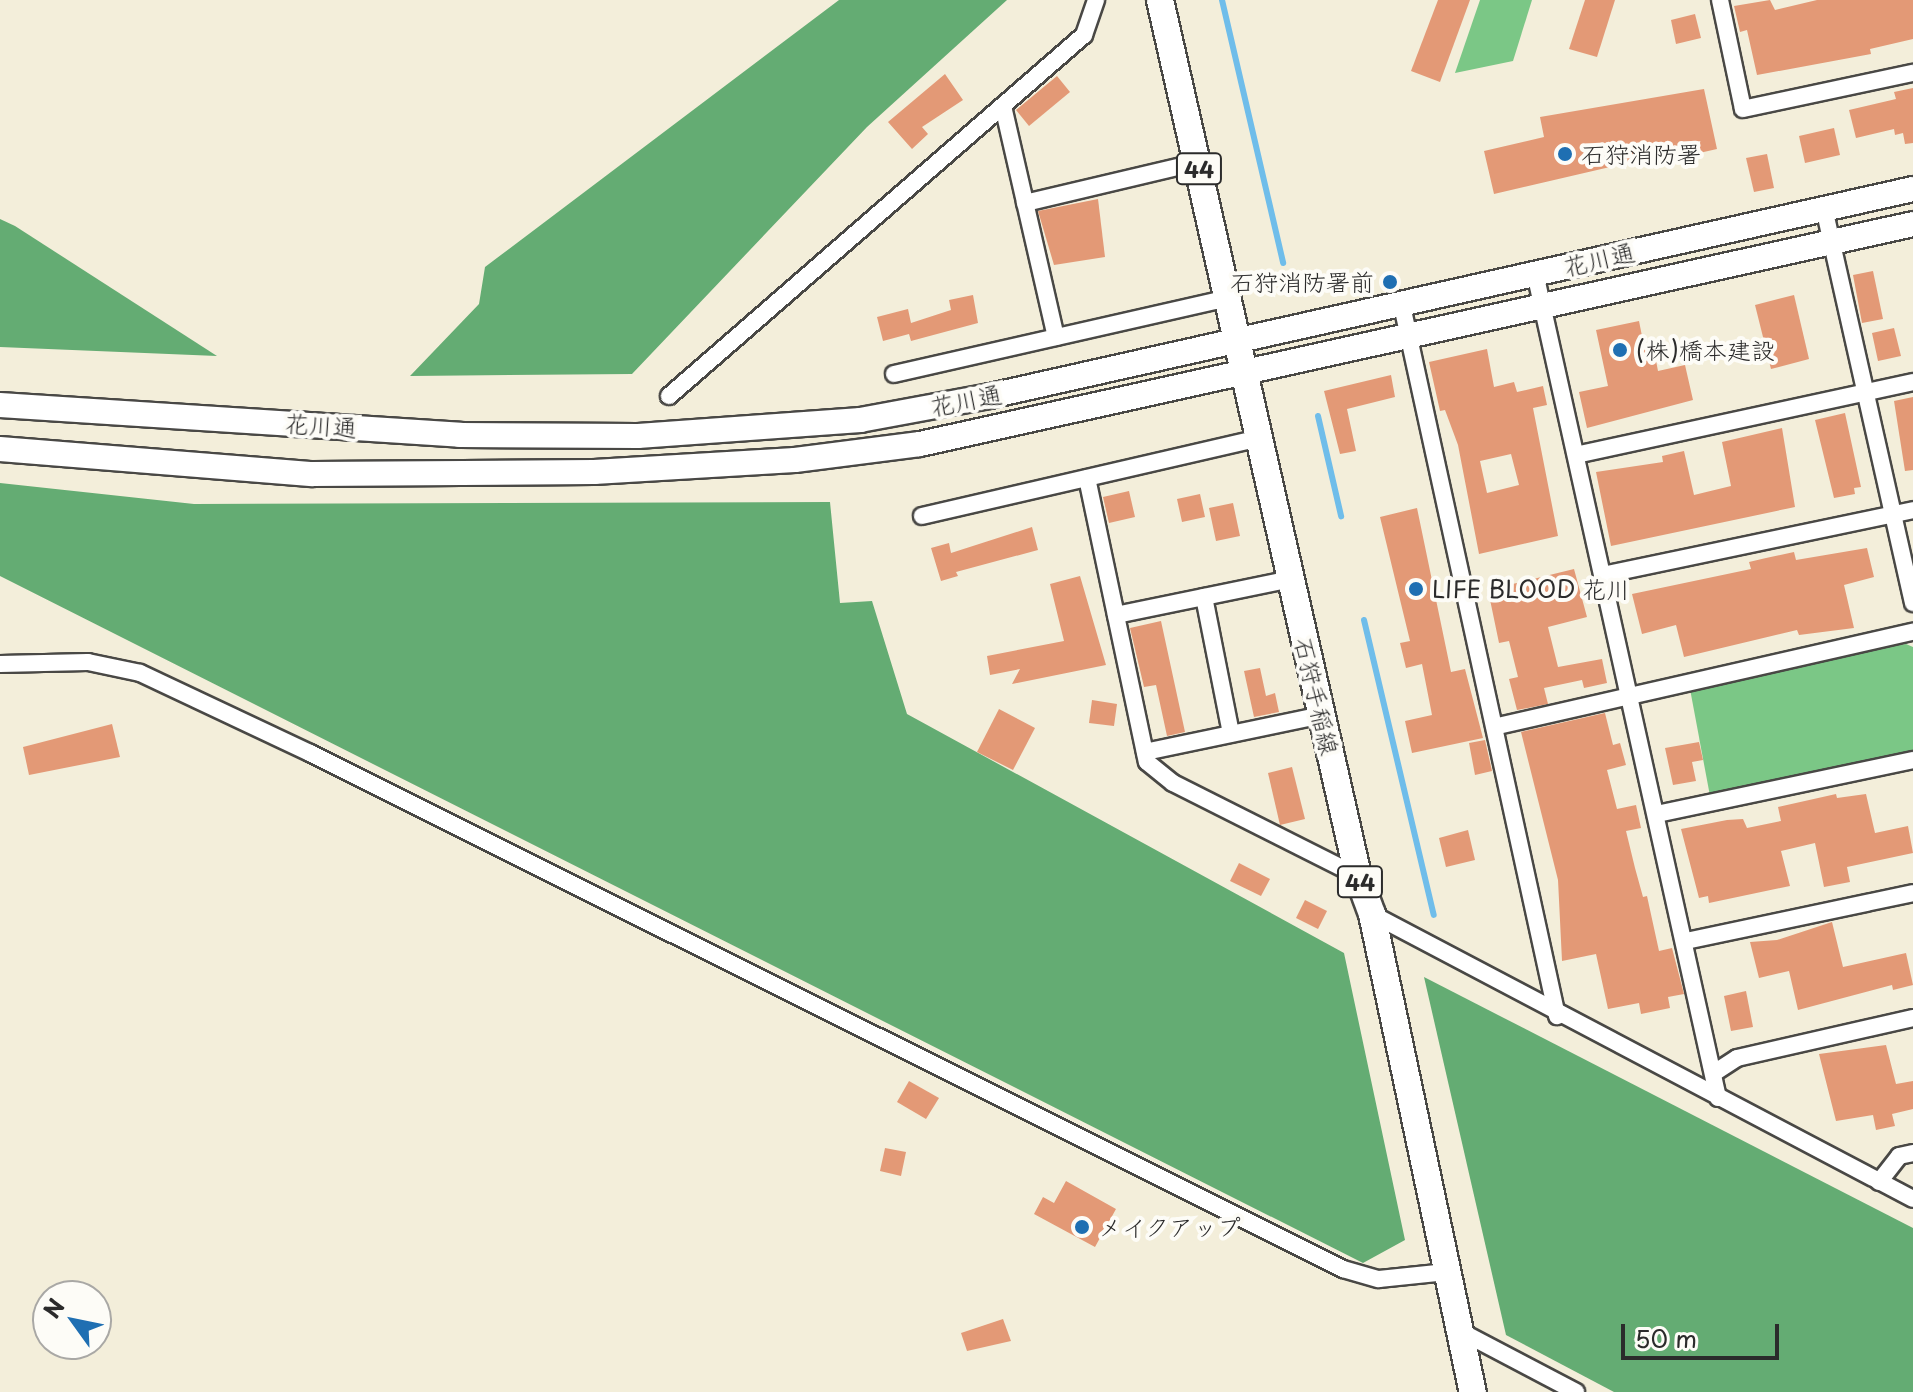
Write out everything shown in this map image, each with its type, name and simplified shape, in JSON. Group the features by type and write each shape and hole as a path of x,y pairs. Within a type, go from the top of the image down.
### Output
{"main road":[{"name":"石狩手稲線","path":"1155,0 1198,162 1239,337 1358,876 1372,914 1473,1392"}],"street":[{"path":"669,396 1084,35 1096,0"},
{"path":"1720,0 1743,109 1913,73"},
{"path":"1003,106 1056,337"},
{"path":"1025,203 1198,162"},
{"name":"花川通","path":"0,405 460,435 748,432 860,420 976,399 1239,337 1913,189"},
{"path":"1824,208 1913,603"},
{"name":"花川通","path":"0,449 313,474 693,469 920,444 1913,224"},
{"path":"1535,273 1686,941 1718,1098"},
{"path":"894,374 1229,298"},
{"path":"1401,301 1498,726 1557,1016"},
{"path":"1576,455 1913,382"},
{"path":"922,516 1260,438"},
{"path":"1087,478 1147,762 1173,783 1358,876"},
{"path":"1603,575 1913,510"},
{"path":"1116,615 1291,579"},
{"path":"1204,597 1231,733"},
{"path":"1498,726 1913,632"},
{"path":"0,664 88,662 140,673 310,753 1343,1269 1379,1279 1447,1272"},
{"path":"1145,752 1322,715"},
{"path":"1657,814 1913,760"},
{"path":"1686,941 1913,893"},
{"path":"1372,914 1557,1016 1913,1199"},
{"path":"1714,1073 1737,1058 1913,1018"},
{"path":"1879,1182 1899,1156 1913,1153"},
{"path":"1460,1331 1576,1392"}],"green space":[{"path":"839,0 1007,0 867,127 632,374 410,376 479,304 485,267"},
{"path":"1480,0 1532,0 1513,61 1455,73"},
{"path":"0,219 15,226 217,356 0,347"},
{"path":"0,483 194,504 830,502 840,603 872,601 907,714 1344,953 1405,1240 1363,1263 0,576"},
{"path":"1906,644 1913,647 1913,754 1710,796 1690,689 1756,666"},
{"path":"1424,977 1913,1228 1913,1392 1614,1392 1506,1335"}],"building":[{"path":"1438,0 1470,0 1440,82 1411,71"},
{"path":"1585,0 1615,0 1597,57 1569,49"},
{"path":"1770,0 1775,10 1817,0 1913,0 1913,39 1870,49 1871,54 1757,75 1747,30 1740,32 1734,6"},
{"path":"1695,14 1701,38 1676,44 1671,20"},
{"path":"945,74 963,100 922,127 928,134 912,149 888,122"},
{"path":"1057,76 1070,92 1029,126 1016,110"},
{"path":"1913,88 1913,143 1905,144 1903,133 1895,135 1894,129 1856,138 1849,110 1896,99 1894,92"},
{"path":"1704,89 1717,149 1655,163 1653,157 1494,194 1484,151 1544,137 1540,117"},
{"path":"1834,128 1840,155 1805,163 1799,136"},
{"path":"1767,154 1774,188 1754,192 1746,158"},
{"path":"1098,199 1105,257 1054,265 1038,211"},
{"path":"1873,271 1883,319 1862,323 1853,275"},
{"path":"973,295 978,323 911,341 909,334 883,341 877,317 908,309 911,323 951,310 949,300"},
{"path":"1794,295 1809,359 1771,369 1755,305"},
{"path":"1639,321 1644,346 1653,345 1658,371 1685,365 1693,400 1587,428 1579,392 1608,386 1596,330"},
{"path":"1894,328 1901,356 1878,361 1872,333"},
{"path":"1487,349 1494,387 1514,382 1517,392 1543,386 1547,405 1533,408 1558,536 1479,554 1458,445 1445,410 1440,411 1429,362","holes":["1511,454 1519,485 1487,493 1480,461"]},
{"path":"1391,375 1395,397 1347,409 1356,451 1340,454 1324,391"},
{"path":"1913,397 1913,470 1905,471 1894,401"},
{"path":"1845,413 1861,487 1854,488 1855,494 1834,498 1815,420"},
{"path":"1782,428 1795,507 1611,546 1596,472 1663,462 1662,456 1684,451 1694,495 1731,486 1722,442"},
{"path":"1129,491 1135,517 1109,523 1103,497"},
{"path":"1200,494 1205,517 1182,522 1177,499"},
{"path":"1233,503 1240,536 1216,541 1209,508"},
{"path":"1417,508 1451,672 1465,669 1483,738 1412,753 1405,721 1432,715 1422,664 1406,668 1400,643 1410,641 1380,517"},
{"path":"1032,527 1038,550 956,572 958,576 941,581 931,548 949,543 951,553"},
{"path":"1867,548 1874,577 1844,585 1854,628 1799,635 1797,630 1684,657 1676,625 1642,634 1632,594 1751,569 1749,562 1794,552 1796,560"},
{"path":"1574,569 1587,617 1548,627 1558,667 1602,659 1607,683 1584,688 1582,680 1544,688 1548,704 1517,710 1509,679 1518,677 1509,641 1499,643 1488,590"},
{"path":"1080,576 1106,665 1012,684 1020,669 990,675 987,656 1064,641 1050,584"},
{"path":"1161,621 1185,732 1167,736 1156,685 1144,687 1130,628"},
{"path":"1260,668 1266,696 1275,693 1279,712 1254,717 1244,671"},
{"path":"1092,700 1117,704 1114,726 1089,723"},
{"path":"999,709 1035,728 1013,770 977,752"},
{"path":"1605,713 1613,745 1620,743 1626,765 1607,770 1617,809 1636,805 1641,828 1626,831 1635,868 1643,897 1647,896 1659,951 1672,948 1684,994 1668,997 1670,1008 1641,1014 1639,1003 1608,1009 1596,954 1562,961 1558,880 1521,732"},
{"path":"112,724 120,757 29,775 23,747"},
{"path":"1485,740 1492,771 1475,775 1469,743"},
{"path":"1699,742 1703,760 1692,762 1696,781 1673,785 1665,748"},
{"path":"1292,767 1305,819 1280,825 1268,773"},
{"path":"1836,794 1837,798 1866,794 1875,833 1908,826 1913,853 1847,867 1850,882 1824,887 1815,843 1781,851 1790,886 1709,903 1708,896 1699,898 1681,829 1727,820 1743,819 1747,828 1781,821 1778,807"},
{"path":"1468,830 1475,860 1446,867 1439,838"},
{"path":"1239,863 1270,879 1261,896 1230,881"},
{"path":"1305,900 1327,911 1318,929 1296,918"},
{"path":"1832,922 1843,967 1906,953 1913,985 1893,990 1892,985 1798,1010 1789,971 1759,978 1750,942 1777,940"},
{"path":"1746,991 1753,1027 1731,1031 1724,996"},
{"path":"1886,1045 1896,1084 1913,1081 1913,1109 1892,1114 1895,1126 1876,1130 1873,1115 1836,1121 1819,1054"},
{"path":"909,1081 939,1098 926,1119 897,1102"},
{"path":"885,1148 906,1152 901,1176 880,1171"},
{"name":"メイクアップ","path":"1066,1181 1116,1209 1095,1247 1034,1214 1043,1197 1054,1203"},
{"path":"1003,1319 1011,1341 967,1351 961,1333"}],"waterway":[{"path":"1222,0 1283,263"},
{"path":"1318,416 1341,516"},
{"path":"1364,620 1434,915"}],"place":[{"name":"石狩消防署","path":"1565,154"},
{"name":"石狩消防署前","path":"1390,282"},
{"name":"(株)橋本建設","path":"1620,350"},
{"name":"LIFE BLOOD 花川","path":"1416,589"},
{"name":"メイクアップ","path":"1082,1227"}]}
